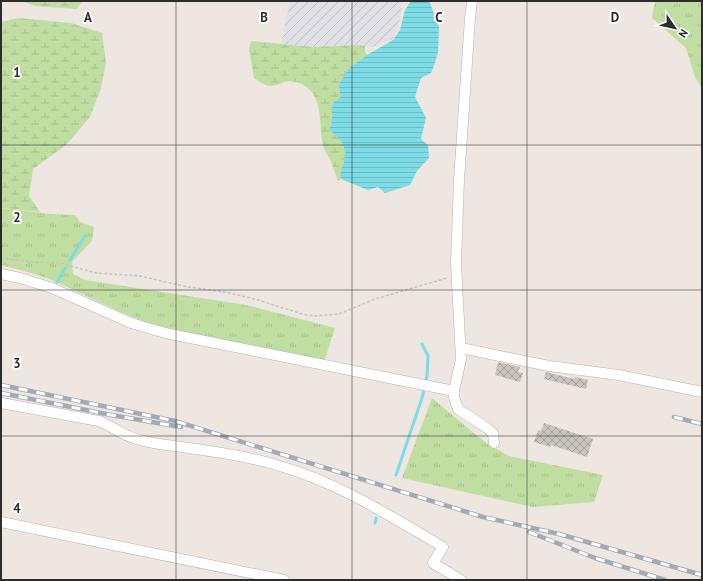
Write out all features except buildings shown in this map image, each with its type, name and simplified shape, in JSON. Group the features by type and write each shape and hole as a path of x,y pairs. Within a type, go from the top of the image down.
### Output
{"lane":[{"path":"472,1 459,180 457,276 462,348 454,391 455,403 458,409 493,433 494,443"},
{"path":"1,274 52,288 131,323 165,333 454,391"},
{"path":"462,348 549,366 619,374 702,392"},
{"path":"1,403 98,421 108,424 136,439 242,456 310,476 367,502 443,547 433,563 461,580"},
{"path":"1,522 284,580"}],"path":[{"path":"1,258 27,262 60,263 96,273 140,276 188,287 225,292 314,316 339,314 375,299 438,280 457,276"}],"shaded area":[{"path":"290,1 403,1 398,29 392,39 372,47 360,45 313,47 281,44"}],"green space":[{"path":"22,1 82,1 77,9 35,6"},
{"path":"655,1 702,1 702,88 695,77 686,48 652,18"},
{"path":"18,18 71,23 102,33 106,63 101,88 90,117 66,145 33,169 29,196 40,212 1,208 1,22"},
{"path":"251,41 313,47 365,46 365,52 367,55 348,69 339,84 340,97 332,104 332,120 329,130 337,136 345,151 341,179 338,181 324,147 320,117 316,99 312,92 305,86 296,82 290,81 268,86 254,78 249,49"},
{"path":"1,208 51,214 75,215 80,222 94,227 92,241 72,262 73,274 85,280 246,305 335,328 324,362 243,346 155,326 52,280 1,265"},
{"path":"432,398 486,443 509,456 603,475 594,502 533,507 402,478"}],"water":[{"path":"411,1 427,1 430,3 439,27 438,52 435,63 431,73 421,78 415,97 426,118 421,139 428,145 429,158 417,171 410,185 385,193 378,187 368,190 341,179 345,151 337,136 329,130 332,120 332,104 340,97 339,84 348,69 367,55 393,40 400,30 405,10"}],"waterway":[{"path":"70,260 85,236"},
{"path":"57,282 65,268"},
{"path":"396,475 422,398 427,376 428,356 422,344"},
{"path":"375,523 376,518"}],"railway":[{"path":"1,385 175,421 483,517 559,534 702,575"},
{"path":"1,393 111,415 181,427"},
{"path":"674,417 702,424"},
{"path":"529,532 595,558 665,580"}]}
